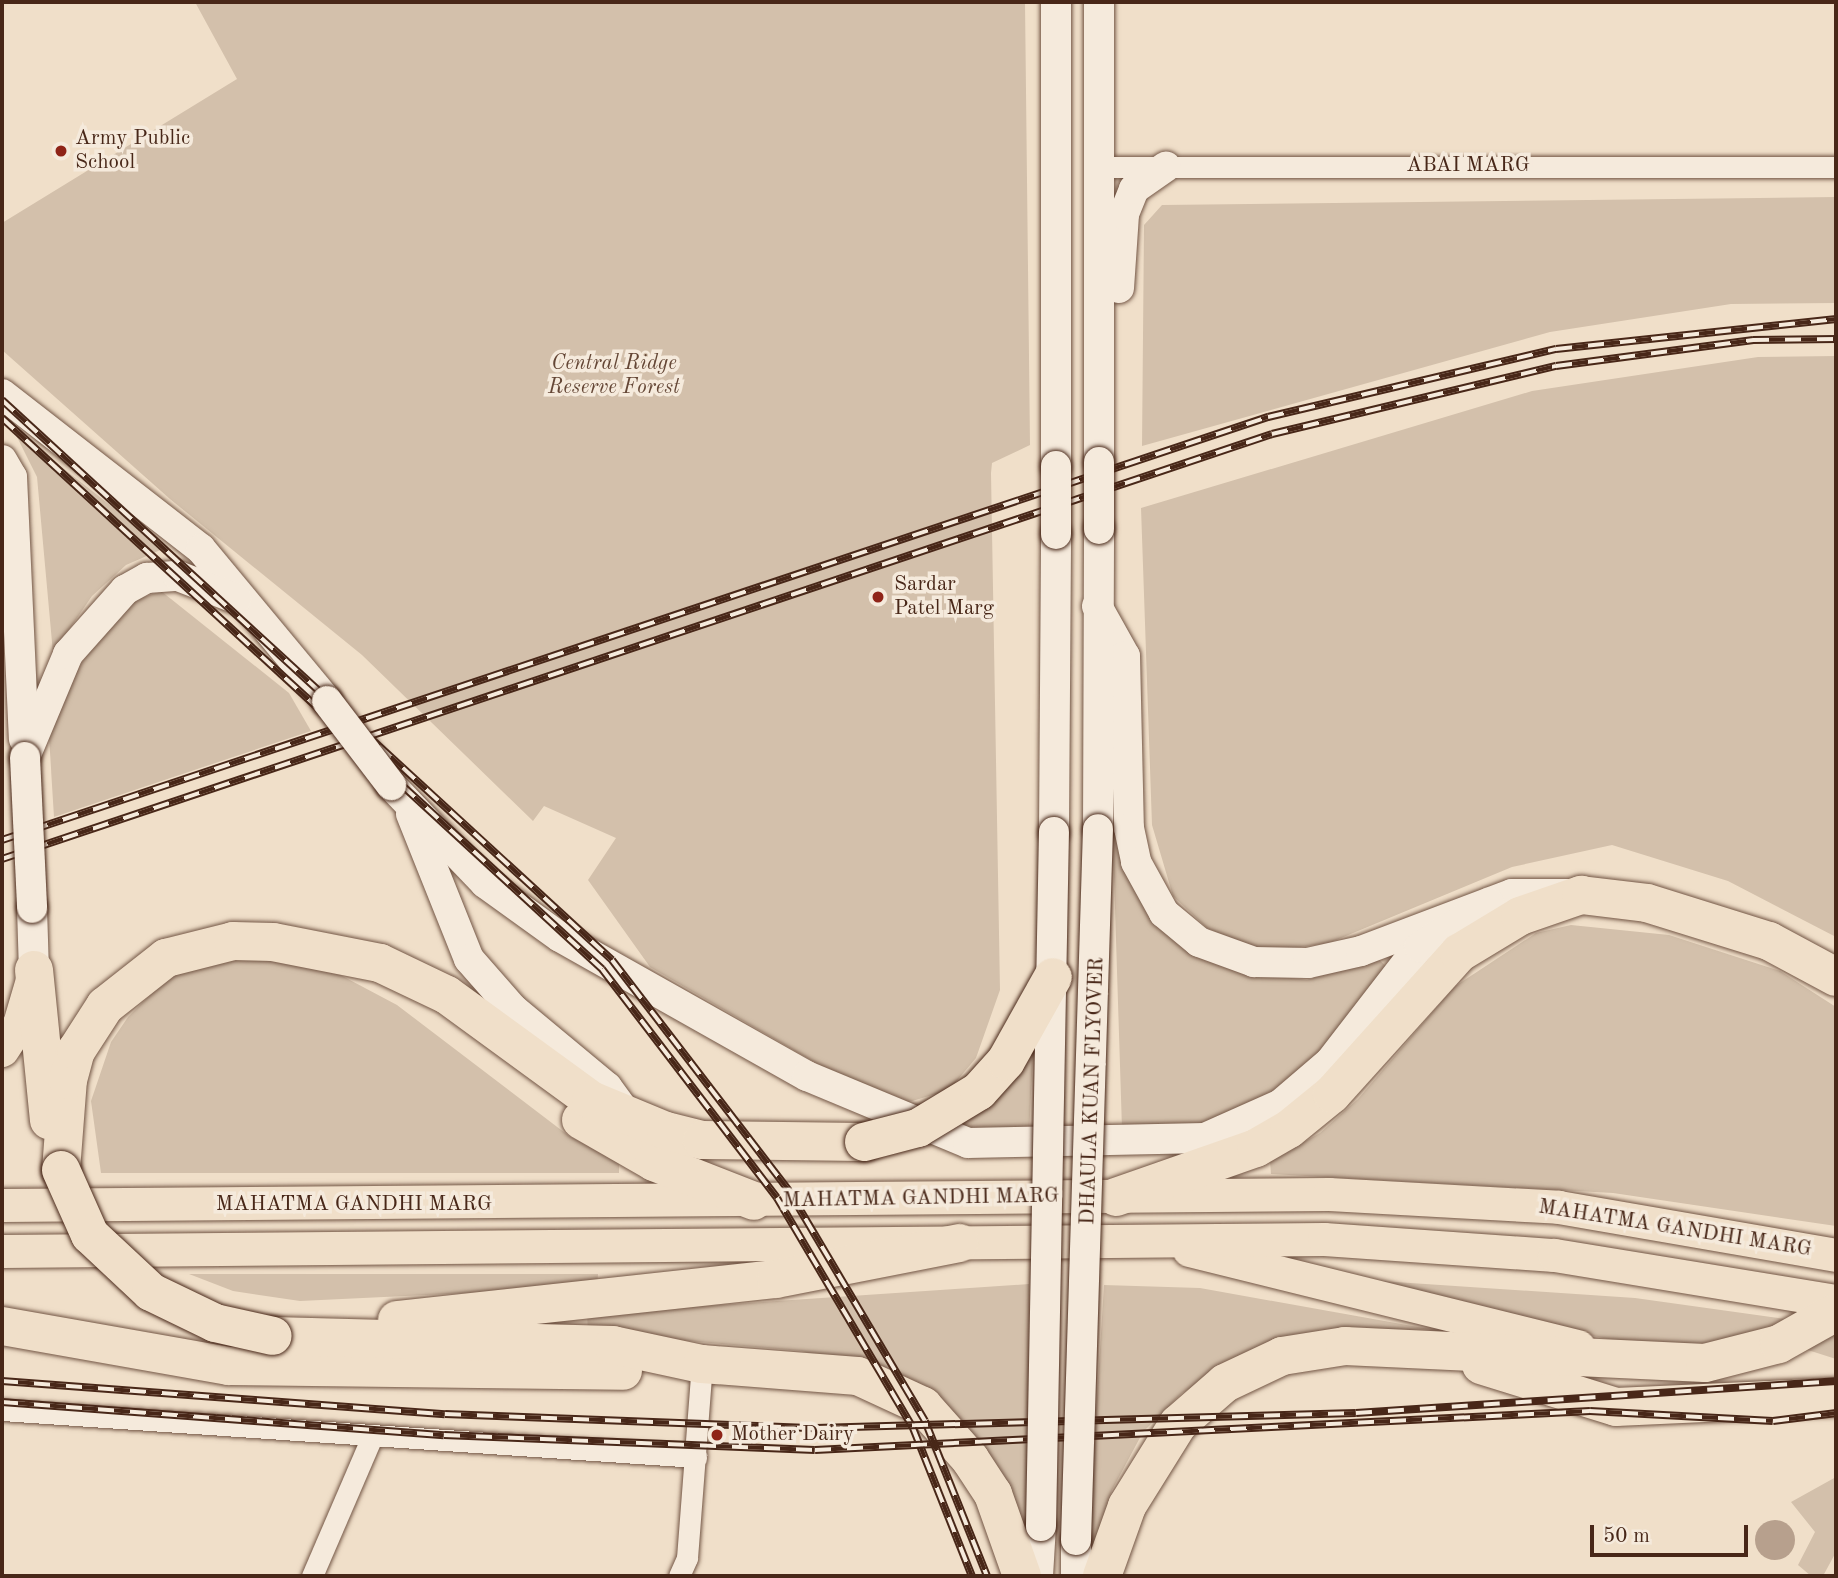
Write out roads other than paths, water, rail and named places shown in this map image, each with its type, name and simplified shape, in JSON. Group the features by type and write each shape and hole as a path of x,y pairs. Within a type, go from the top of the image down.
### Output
{"highway":[{"path":"1115,1196 1256,1148 1289,1129 1339,1087 1459,954 1520,916 1581,895 1647,903 1769,941 1836,977"},
{"path":"59,1056 120,990 186,950 255,940 380,963 447,995 572,1088 630,1119 702,1140 864,1142 918,1128 979,1091 1013,1049 1053,977"},
{"path":"328,955 414,997 588,1125 654,1162 754,1201"},
{"path":"34,970 59,1056 61,1170 90,1235 151,1292 215,1323 273,1336 613,1345 702,1364 859,1376 923,1406 993,1494 1022,1576"},
{"path":"273,1336 776,1279 959,1243"},
{"path":"1102,1576 1128,1506 1158,1449 1226,1382 1313,1349 1628,1357 1705,1363 1800,1335 1836,1312"},
{"path":"2,1326 229,1366 325,1372 616,1372 702,1364"},
{"path":"1446,1353 1616,1407 1836,1397"}],"main road":[{"name":"DHAULA KUAN FLYOVER","path":"1038,1576 1053,977 1056,2"},
{"path":"1099,2 1099,452"},
{"path":"1099,452 1110,418 1124,214 1134,189 1166,167"},
{"path":"2,394 201,549 327,701 400,795 485,883 560,937 819,1082 968,1143 1206,1138 1281,1104 1330,1062 1419,947 1489,903"},
{"name":"DHAULA KUAN FLYOVER","path":"1076,1576 1098,829 1099,452"},
{"path":"2,460 12,477 34,970 19,1024 2,1050"},
{"path":"25,757 58,671 76,641 125,590 147,578 178,576 203,581 249,607"},
{"path":"1097,606 1125,656 1132,852 1157,904 1190,936 1242,960 1308,963 1361,951 1489,903 1536,890 1581,895"},
{"path":"400,795 469,960 513,1009 607,1087 630,1119"},
{"name":"MAHATMA GANDHI MARG","path":"2,1205 754,1201 1329,1194 1559,1207 1836,1255"},
{"name":"MAHATMA GANDHI MARG","path":"2,1251 1324,1239 1555,1255 1836,1301"},
{"path":"1165,1241 1236,1264 1628,1357"}],"street":[{"name":"ABAI MARG","path":"1100,167 1836,167"},
{"path":"679,1576 687,1558 702,1364"},
{"path":"2,1410 371,1439 696,1457"},
{"path":"312,1576 371,1439"}],"railway":[{"path":"2,840 1268,417 1556,349 1836,319"},
{"path":"2,859 1272,434 1556,366 1753,340 1836,339"},
{"path":"2,400 612,960 789,1191 925,1421 987,1576"},
{"path":"2,418 602,969 777,1198 913,1428 972,1576"},
{"path":"2,1381 445,1414 816,1428 1356,1413 1836,1381"},
{"path":"2,1402 444,1435 815,1450 1590,1411 1773,1421 1836,1413"}],"place":[{"name":"Army Public School","path":"61,151"},
{"name":"Sardar Patel Marg","path":"878,597"},
{"name":"Mother Dairy","path":"717,1435"}],"park label":[{"name":"Central Ridge Reserve Forest","path":"614,376"}]}
